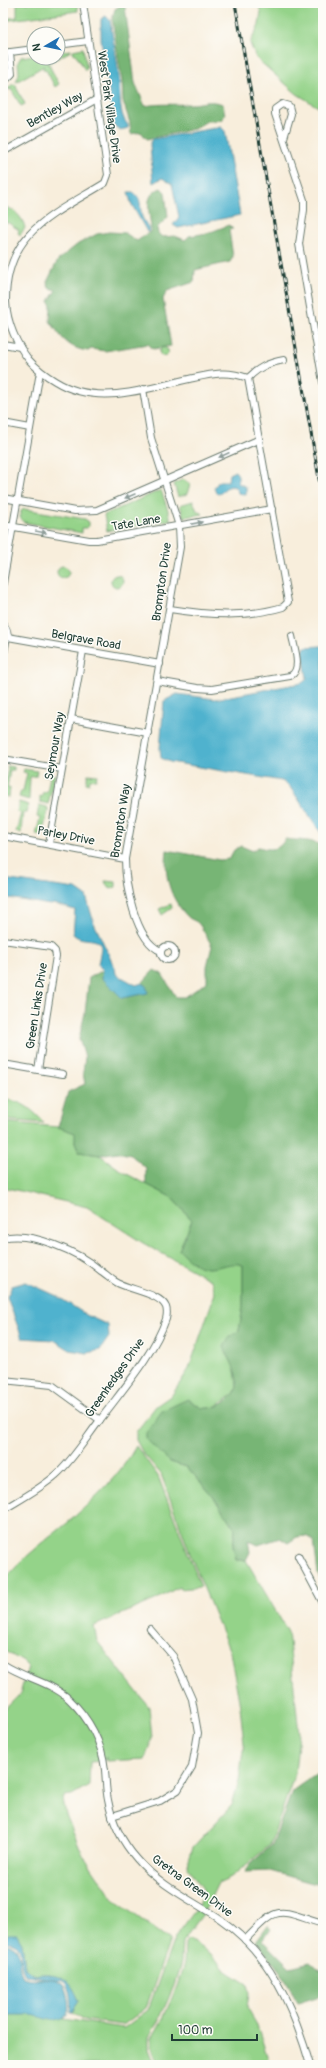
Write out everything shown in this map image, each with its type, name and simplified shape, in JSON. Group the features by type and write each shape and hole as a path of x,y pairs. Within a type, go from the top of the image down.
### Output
{"street":[{"name":"West Park Village Drive","path":"83,3 108,175 106,182 49,216 34,227 18,250 5,288 8,314 20,347 40,372 67,389 97,396 119,394 219,372 248,378"},
{"path":"66,44 88,41"},
{"path":"3,84 12,74 6,53 26,50"},
{"name":"Bentley Way","path":"3,152 97,99"},
{"path":"284,138 291,114 289,106 282,104 276,109 275,114 304,200 299,244 320,353 323,382"},
{"path":"3,344 20,347"},
{"path":"170,609 200,614 234,614 280,608 286,605 288,599 248,378 257,369 268,363 284,360"},
{"path":"3,583 40,372"},
{"name":"Brompton Drive","path":"143,389 151,438 166,481 179,526 180,547 148,733"},
{"path":"3,423 30,428"},
{"path":"3,498 75,511 91,512 166,481 260,439"},
{"name":"Tate Lane","path":"3,525 89,540 179,526 272,509"},
{"path":"3,624 6,628 6,641 3,658"},
{"path":"157,681 212,689 290,676 297,671 292,636"},
{"name":"Belgrave Road","path":"6,641 160,664"},
{"name":"Seymour Way","path":"49,844 83,652"},
{"path":"71,719 148,733"},
{"name":"Brompton Way","path":"148,733 125,859 128,891 135,916 149,941 156,949 161,951"},
{"path":"3,759 62,769"},
{"name":"Parley Drive","path":"3,836 125,859"},
{"name":"Green Links Drive","path":"3,940 51,947 56,952 56,960 38,1070"},
{"path":"3,1064 63,1074"},
{"name":"Greenhedges Drive","path":"3,1238 12,1236 23,1237 51,1244 76,1255 99,1269 115,1282 135,1291 153,1295 164,1302 167,1308 167,1318 132,1377 57,1474 43,1485 3,1510"},
{"path":"3,1380 52,1385 100,1420"},
{"path":"298,1556 323,1603"},
{"path":"112,1816 160,1801 178,1790 192,1767 198,1733 192,1699 173,1656 150,1629"},
{"name":"Gretna Green Drive","path":"3,1664 25,1677 56,1690 80,1710 89,1722 101,1748 108,1801 112,1816 125,1842 145,1867 221,1920 245,1940 274,1975 285,1995 310,2065"},
{"path":"245,1940 268,1917 278,1912 290,1913 323,1924"}],"green space":[{"path":"17,3 77,3 78,11 3,21 3,19 17,17"},
{"path":"256,3 323,3 323,110 297,94 256,58 250,43 259,25 261,11"},
{"path":"121,5 125,7 135,83 145,106 209,102 218,103 223,104 225,115 221,120 207,121 194,129 147,139 141,132 131,134 130,123 123,101 122,82 112,19 115,9"},
{"path":"83,48 87,69 85,70 75,53 73,54 73,50"},
{"path":"26,56 26,66 44,66 16,82 19,74 18,62 21,57"},
{"path":"44,66 51,66 50,67 59,84 55,87 46,70 43,69"},
{"path":"13,84 17,86 16,87 25,104 21,106 11,89 9,90 8,88"},
{"path":"161,188 165,192 168,217 157,228 158,233 162,237 175,236 185,240 189,236 208,233 229,225 233,229 229,230 233,257 230,262 195,270 194,282 167,291 163,299 171,346 153,349 148,344 105,351 91,349 88,351 81,350 70,345 50,321 51,306 49,301 56,290 49,288 47,282 58,260 78,244 97,234 109,232 125,233 137,241 151,231 148,206 149,200 155,191"},
{"path":"3,206 14,211 22,220 25,228 20,235 18,233 19,230 7,222 6,224 3,222"},
{"path":"164,347 169,352 164,357 159,352"},
{"path":"183,479 190,484 187,494 178,497 174,484"},
{"path":"161,490 170,520 107,531 104,515"},
{"path":"193,501 197,511 203,514 184,517 180,505"},
{"path":"24,509 85,519 89,522 89,526 82,528 82,533 23,522 20,517 21,511"},
{"path":"61,566 65,566 69,572 65,578 61,578 57,574 57,570"},
{"path":"115,575 119,575 123,581 119,587 115,587 111,583 111,579"},
{"path":"7,766 14,767 14,770 10,770 7,788 10,788 9,797 3,796 3,788 8,769"},
{"path":"24,769 37,771 36,776 30,777 29,800 19,797 21,791 23,791 27,773 23,772"},
{"path":"44,772 55,775 48,804 40,802 40,796 42,796 43,792 47,792 50,776 43,775"},
{"path":"88,774 97,775 96,780 90,779 89,784 86,783"},
{"path":"19,802 29,805 26,812 23,812 21,833 16,832 21,813 17,812"},
{"path":"39,805 47,807 48,811 42,836 36,835 40,818 37,817"},
{"path":"285,839 309,841 323,846 323,1584 318,1574 314,1541 306,1536 297,1537 288,1543 280,1538 258,1545 248,1540 250,1552 246,1560 236,1560 233,1546 235,1529 212,1495 187,1467 170,1462 146,1439 146,1433 162,1411 188,1399 202,1408 214,1407 230,1399 234,1394 237,1385 236,1375 224,1347 229,1337 239,1331 243,1307 243,1265 230,1264 213,1268 204,1268 192,1262 179,1250 192,1220 171,1197 146,1184 146,1168 131,1155 117,1152 100,1155 79,1152 75,1142 75,1133 58,1127 68,1092 85,1084 83,1073 85,1057 79,1039 85,1013 89,978 103,970 102,978 122,998 146,985 142,983 154,970 162,974 176,997 185,997 207,982 207,966 212,946 199,924 187,916 181,909 172,893 167,877 167,850 220,860 229,859 234,850 241,846 253,851 258,847 274,849 280,846"},
{"path":"105,881 116,882 116,887 111,889 107,886"},
{"path":"171,904 172,908 162,915 159,909"},
{"path":"3,1100 16,1101 31,1110 44,1123 3,1120"},
{"path":"3,1122 58,1127 76,1133 75,1142 79,1152 100,1155 123,1172 171,1197 192,1220 179,1250 207,1268 236,1262 243,1265 243,1307 239,1331 229,1337 227,1354 235,1368 237,1387 234,1394 213,1408 202,1408 188,1399 182,1403 170,1462 187,1467 212,1495 235,1529 233,1546 236,1560 246,1560 288,1632 299,1733 295,1773 270,1845 231,1877 218,1883 203,1914 182,1942 181,1962 174,1986 160,2018 149,2037 149,2049 155,2065 3,2065 3,1944 15,1947 19,1955 23,1977 33,1979 54,1979 63,1984 67,1993 68,2006 63,2019 124,2028 148,2010 174,1939 203,1897 203,1889 188,1868 189,1859 193,1847 232,1805 239,1780 244,1744 240,1706 230,1652 192,1559 161,1474 143,1453 136,1440 136,1432 156,1406 172,1395 189,1369 215,1293 212,1281 143,1243 87,1207 3,1187"},
{"path":"136,1446 158,1476 201,1587 180,1589 179,1587 155,1600 94,1626 97,1641 149,1707 152,1738 145,1759 107,1761 106,1757 104,1761 90,1762 89,1785 72,1795 64,1796 63,1799 66,1815 83,1855 114,1900 170,1940 146,2008 123,2025 85,2020 72,2012 79,2001 66,1983 57,1976 44,1974 35,1975 25,1968 22,1943 9,1934 3,1937 3,1711 20,1694 28,1667 27,1664 3,1650 2,1601 3,1586 13,1570 33,1551 72,1519 98,1494 123,1466"},
{"path":"323,1771 323,1886 270,1871 245,1872 250,1864 272,1845 292,1791"},
{"path":"268,1925 271,1928 263,1940 290,1967 310,1962 319,1970 323,1970 323,1995 298,2003 282,1974 256,1941"},
{"path":"188,1939 212,1955 225,1970 247,1984 249,1993 247,2008 257,2025 270,2065 158,2065 152,2048 152,2038 163,2019 177,1986 184,1963 185,1943"}],"water":[{"path":"106,16 110,20 116,56 122,114 128,125 128,128 121,130 114,126 101,39 101,19"},
{"path":"221,127 225,131 240,215 178,228 173,225 179,217 172,184 162,178 153,183 150,144 153,139"},
{"path":"128,192 133,192 138,197 142,217 149,231 147,232 131,203"},
{"path":"235,471 238,475 238,483 246,487 246,494 239,494 235,487 231,486 225,488 221,493 216,493 214,488 219,481 228,481 229,474"},
{"path":"321,646 323,649 323,836 290,787 282,781 170,762 161,758 160,748 164,701 177,694 215,699 302,683 307,679 303,652 305,647"},
{"path":"3,879 76,889 86,896 94,923 115,968 116,974 136,985 142,983 146,985 148,993 122,998 102,978 103,970 98,965 101,948 100,943 94,940 79,938 73,934 75,910 54,904 50,905 3,897"},
{"path":"26,1282 57,1296 88,1316 108,1325 109,1337 100,1350 87,1353 70,1350 54,1340 22,1338 7,1297 12,1286"},
{"path":"9,1934 17,1934 22,1943 25,1968 35,1975 51,1974 63,1978 68,1982 76,1993 79,2001 72,2012 70,2012 68,1987 63,1980 25,1975 21,1963 19,1948 11,1943 3,1942 3,1937"},
{"path":"3,1944 15,1947 19,1955 23,1977 33,1979 54,1979 63,1984 68,1999 67,2015 64,2018 59,2020 49,2020 31,2015 3,2015"}],"railway":[{"path":"235,3 323,501"}]}
